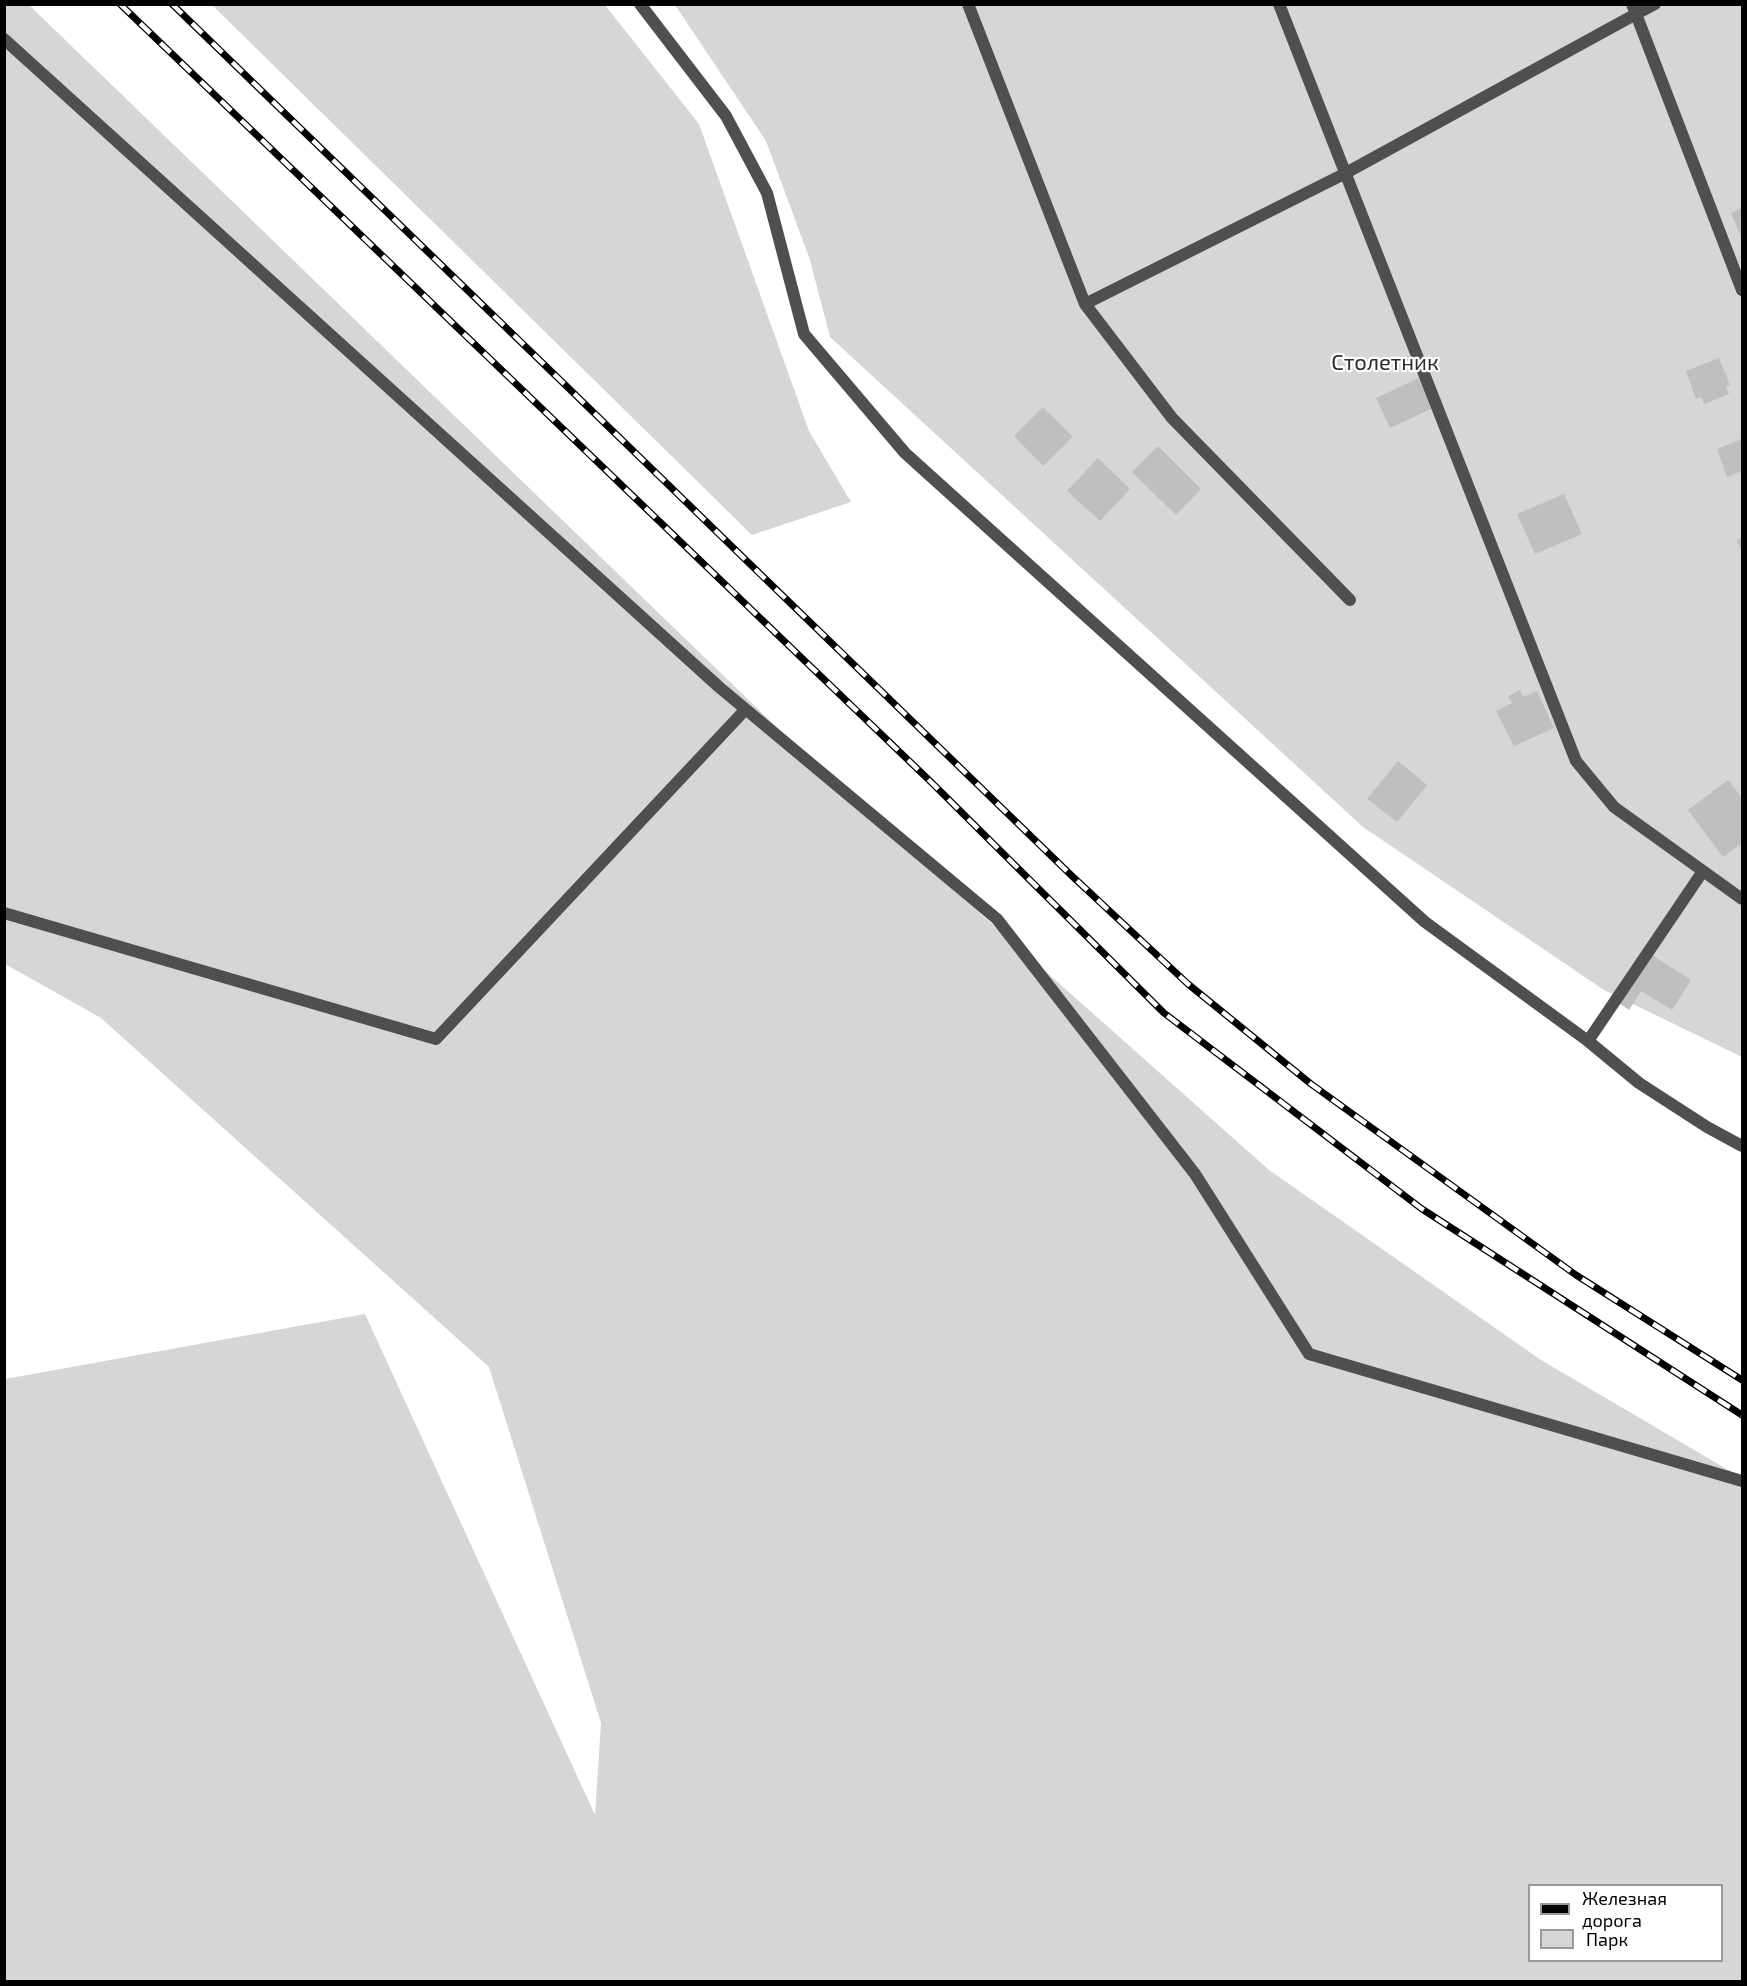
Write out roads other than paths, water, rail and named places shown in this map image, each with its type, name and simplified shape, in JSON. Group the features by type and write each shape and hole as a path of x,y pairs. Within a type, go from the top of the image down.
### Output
{"lane":[{"path":"640,4 726,116 767,193 804,334 905,453 1425,922 1588,1041 1639,1083 1707,1127 1743,1146"},
{"path":"968,4 1084,304 1172,418 1350,600"},
{"path":"1279,4 1576,761 1614,807 1743,899"},
{"path":"1084,304 1344,174 1634,9 1655,4"},
{"path":"1634,9 1743,290"},
{"path":"4,39 745,710 997,919 1195,1174 1309,1354 1743,1480"},
{"path":"4,913 436,1039 745,710"},
{"path":"1588,1041 1703,871"}],"railway":[{"path":"120,4 930,781 1164,1013 1422,1209 1742,1415"},
{"path":"172,4 1072,876 1188,984 1311,1084 1576,1275 1742,1380"}],"park label":[{"name":"Столетник","path":"1385,363"}]}
